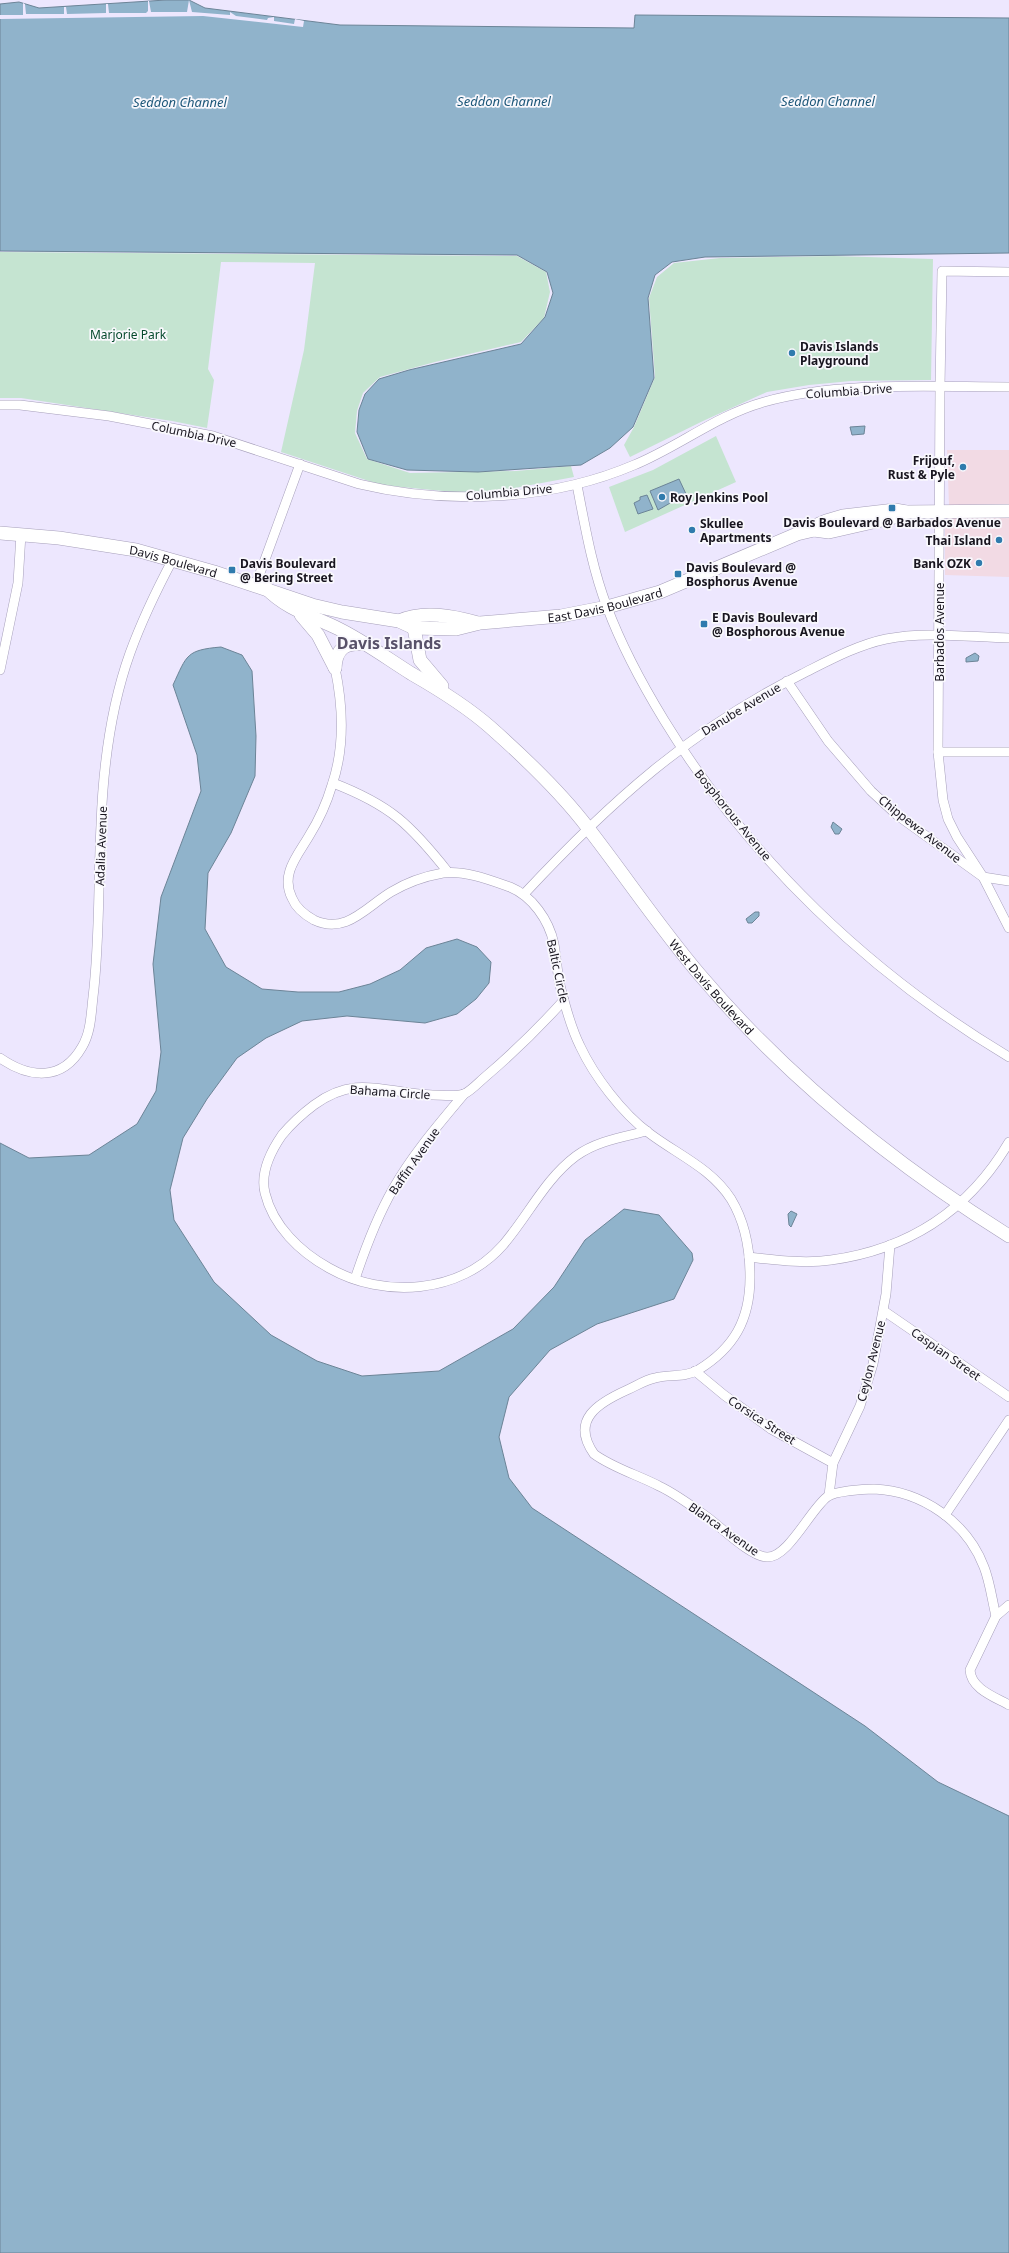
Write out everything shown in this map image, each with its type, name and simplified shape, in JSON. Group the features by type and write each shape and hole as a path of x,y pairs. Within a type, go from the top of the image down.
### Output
{"street":[{"name":"Barbados Avenue","path":"1009,272 942,271 938,752 942,800 948,818 956,837 983,877 1009,928"},
{"name":"Columbia Drive","path":"0,405 20,405 109,416 213,436 380,489 451,497 498,496 577,485 634,465 734,414 763,402 813,392 848,389 1009,387"},
{"path":"261,586 300,464"},
{"name":"Bosphorous Avenue","path":"577,485 587,537 607,607 643,685 681,747 729,814 784,878 813,907 874,962 970,1034 1009,1057"},
{"name":"East Davis Boulevard","path":"342,612 399,621 414,628 456,629 480,623 553,617 607,607 660,592 763,548 814,530 829,532 896,517 906,512 1009,511"},
{"name":"Davis Boulevard","path":"0,533 98,543 173,559 261,586 312,605 342,612"},
{"path":"0,670 18,584 21,534"},
{"name":"Adalia Avenue","path":"0,1058 21,1070 46,1074 68,1064 77,1056 88,1034 97,969 101,823 104,779 112,729 119,694 130,654 140,626 173,559"},
{"name":"West Davis Boulevard","path":"261,586 278,600 297,611 337,628 453,697"},
{"path":"297,611 318,635 335,668"},
{"name":"East Davis Boulevard","path":"399,621 413,615 457,617 480,623"},
{"name":"West Davis Boulevard","path":"414,628 420,660 430,674 453,697 490,727 530,765 588,827 662,930 728,1008 848,1121 960,1205 1009,1236"},
{"name":"Danube Avenue","path":"525,893 588,827 681,747 740,707 787,681 874,642 895,637 939,636 1009,638"},
{"path":"366,645 353,643 342,647 335,658 335,668 342,715 340,743 333,783 318,819 295,858 290,872 289,890 292,898 304,913 321,922 335,924 348,922 358,917 395,890 413,882 448,872 493,880 525,893"},
{"name":"Chippewa Avenue","path":"787,681 828,741 872,791 925,837 983,877 1009,881"},
{"path":"938,752 1009,752"},
{"path":"333,783 370,798 396,816 423,841 448,872"},
{"name":"Baltic Circle","path":"525,893 544,920 553,939 564,1000 580,1045 592,1068 616,1100 647,1131 707,1172 731,1200 745,1235 749,1257 750,1288 748,1301 736,1336 719,1355 695,1371"},
{"path":"464,1094 516,1050 564,1000"},
{"name":"Bahama Circle","path":"464,1094 428,1094 384,1089 344,1088 324,1098 299,1117 276,1144 264,1174 264,1188 270,1210 282,1228 306,1253 333,1271 355,1279 395,1288 437,1284 458,1277 484,1262 503,1245 544,1188 576,1156 601,1143 647,1131"},
{"name":"Baffin Avenue","path":"355,1279 370,1238 393,1188 422,1146 464,1094"},
{"path":"749,1257 780,1260 832,1260 890,1245 926,1228 960,1205 995,1166 1009,1142"},
{"name":"Ceylon Avenue","path":"828,1495 833,1463 845,1441 865,1390 884,1311 890,1245"},
{"name":"Caspian Street","path":"884,1311 1009,1397"},
{"name":"Corsica Street","path":"695,1371 724,1395 771,1429 833,1463"},
{"name":"Blanca Avenue","path":"695,1371 682,1375 653,1378 597,1406 589,1418 585,1432 588,1444 594,1454 667,1490 704,1514 750,1550 765,1557 776,1555 782,1551 810,1515 828,1495"},
{"path":"944,1514 1009,1420"},
{"path":"828,1495 868,1489 895,1491 919,1500 944,1514 967,1536 977,1552 986,1572 996,1616"},
{"path":"1009,1605 996,1616 970,1670 972,1679 979,1687 1009,1705"}],"shaded area":[{"path":"947,450 1009,450 1009,577 945,575 945,530 949,505"}],"green space":[{"name":"Marjorie Park","path":"0,252 517,256 546,272 550,292 544,318 521,342 435,362 380,377 363,393 357,411 355,433 367,459 410,473 516,471 571,466 574,477 498,491 453,492 381,485 281,452 304,350 315,263 221,262 208,369 214,380 207,428 172,421 21,398 0,398"},
{"name":"Davis Islands Playground","path":"834,256 933,259 931,380 851,381 809,385 767,392 703,421 630,457 624,445 634,427 655,377 649,298 657,277 674,263 720,258"},
{"path":"716,436 736,482 625,532 609,487 653,470"}],"water":[{"name":"Seddon Channel","path":"166,0 189,0 205,8 340,25 634,28 635,15 1009,18 1009,253 705,257 672,262 655,275 648,298 654,378 633,427 610,448 581,465 478,472 407,470 368,459 357,432 359,410 365,394 379,379 409,370 521,344 545,317 553,293 547,272 517,255 0,251 0,4 19,2 39,8"},
{"path":"865,426 864,434 852,435 850,427"},
{"path":"679,479 686,494 658,510 650,491"},
{"path":"647,495 653,509 638,514 634,503 640,500 640,497"},
{"path":"221,647 242,655 252,671 256,736 255,776 231,833 208,873 205,929 226,967 262,989 298,992 339,992 370,984 400,970 426,948 457,939 477,947 491,962 489,983 476,999 457,1014 425,1023 347,1016 302,1021 266,1038 237,1058 207,1099 183,1138 170,1190 174,1220 214,1282 271,1335 317,1361 362,1376 439,1371 513,1329 554,1287 585,1240 624,1209 659,1215 692,1253 693,1260 674,1299 597,1324 550,1350 509,1397 499,1437 509,1478 532,1508 865,1726 938,1782 1009,1816 1009,2253 0,2253 0,1143 29,1158 89,1155 137,1124 156,1091 161,1052 153,964 161,897 201,791 197,755 173,685 181,667 194,652 209,648"},
{"path":"975,653 979,656 978,661 966,662 966,658"},
{"path":"833,822 842,829 839,834 835,834 831,827"},
{"path":"755,912 759,912 759,916 752,923 748,923 746,919"},
{"path":"791,1211 797,1214 791,1227 789,1225 788,1214"}],"pier":[{"path":"189,0 192,12 230,15 230,12 236,16 267,20 268,18 274,17 274,21 294,24 295,19 304,21 303,27 203,16 0,19 0,15 23,15 23,3 25,4 26,14 64,14 64,7 66,7 67,14 106,13 106,4 108,4 109,13 146,13 148,11 148,1 151,12 187,12"}],"place":[{"name":"Davis Islands Playground","path":"792,353"},
{"name":"Frijouf, Rust & Pyle","path":"963,467"},
{"name":"Roy Jenkins Pool","path":"662,497"},
{"name":"Davis Boulevard @ Barbados Avenue","path":"892,508"},
{"name":"Skullee Apartments","path":"692,530"},
{"name":"Thai Island","path":"999,540"},
{"name":"Bank OZK","path":"979,563"},
{"name":"Davis Boulevard @ Bering Street","path":"232,570"},
{"name":"Davis Boulevard @ Bosphorus Avenue","path":"678,574"},
{"name":"E Davis Boulevard @ Bosphorous Avenue","path":"704,624"}],"district":[{"name":"Davis Islands","path":"389,643"}]}
